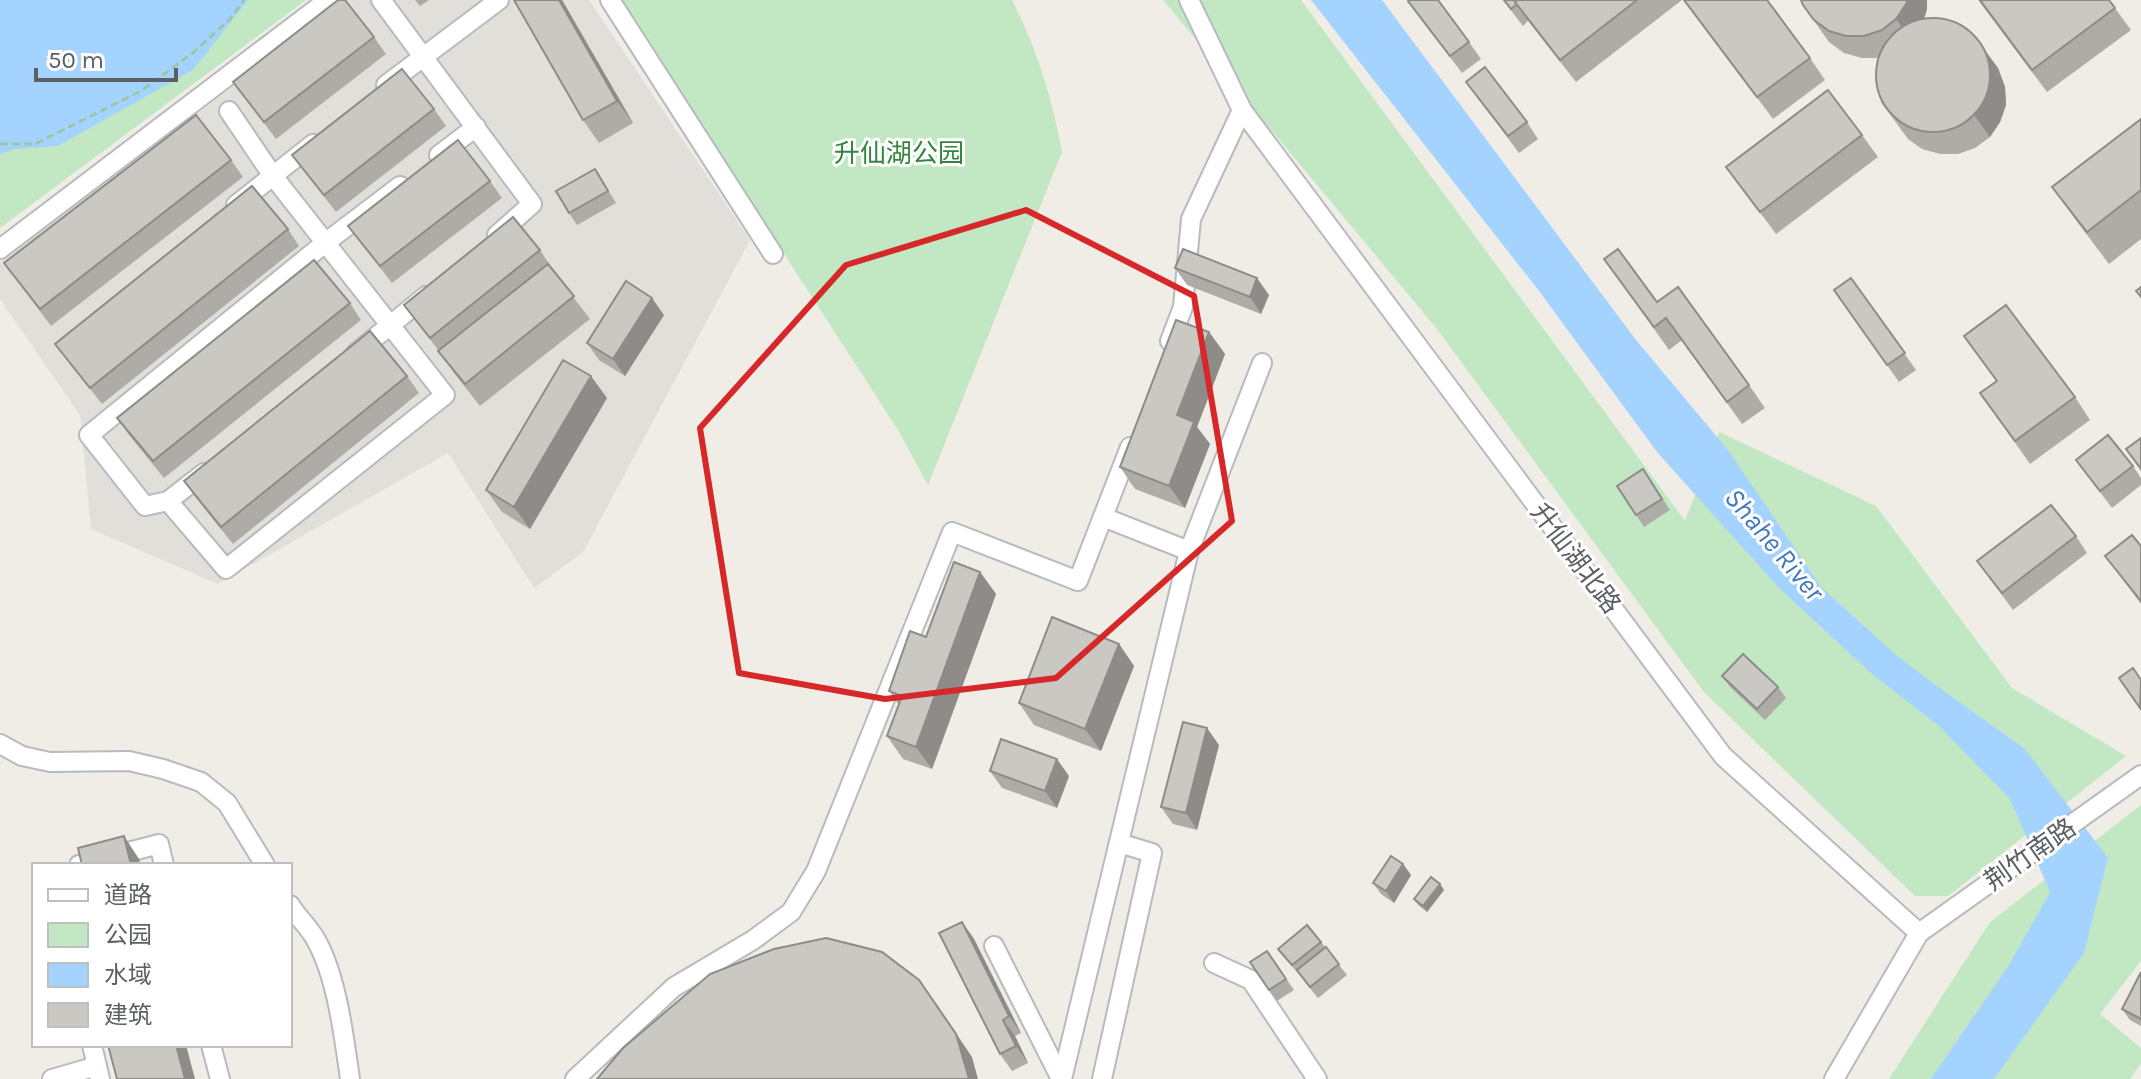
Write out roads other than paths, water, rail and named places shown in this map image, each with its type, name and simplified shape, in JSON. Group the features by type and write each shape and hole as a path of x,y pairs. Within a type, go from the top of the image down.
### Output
{"street":[{"path":"0,249 328,0"},
{"path":"381,0 532,204 485,245"},
{"path":"377,93 499,0"},
{"path":"610,0 773,254"},
{"name":"升仙湖北路","path":"1189,0 1242,110 1723,756 1919,933"},
{"path":"1162,363 1183,307 1191,219 1242,110"},
{"path":"168,501 226,569 445,395 273,176 229,111"},
{"path":"218,462 168,501 145,506 89,435 325,243 476,127"},
{"path":"225,214 331,130"},
{"path":"341,365 438,285"},
{"path":"1062,1079 1189,551 1262,363"},
{"path":"575,1079 674,987 753,940 791,912 816,871 952,532 1078,581 1135,433"},
{"path":"1103,517 1189,551"},
{"path":"0,744 22,756 50,762 129,761 201,782 227,803 264,863"},
{"name":"荆竹南路","path":"1919,933 2141,775"},
{"path":"1102,1079 1152,853 1119,843"},
{"path":"87,863 159,844 164,863"},
{"path":"292,908 316,938 332,979 350,1079"},
{"path":"1834,1079 1919,933"},
{"path":"994,946 1062,1079"},
{"path":"1214,963 1251,980 1317,1079"},
{"path":"52,1079 99,1073 92,1047"},
{"path":"212,1047 220,1079"}],"water":[{"path":"0,0 248,0 193,70 58,146 15,149 0,154"},
{"name":"Shahe River","path":"1311,0 1382,0 1636,340 1728,450 1821,587 1895,654 2025,749 2108,858 2084,953 1994,1079 1931,1079 2009,965 2050,892 2010,799 1938,725 1873,675 1779,588 1657,452 1539,291"}],"park label":[{"name":"升仙湖公园","path":"899,153"}]}
